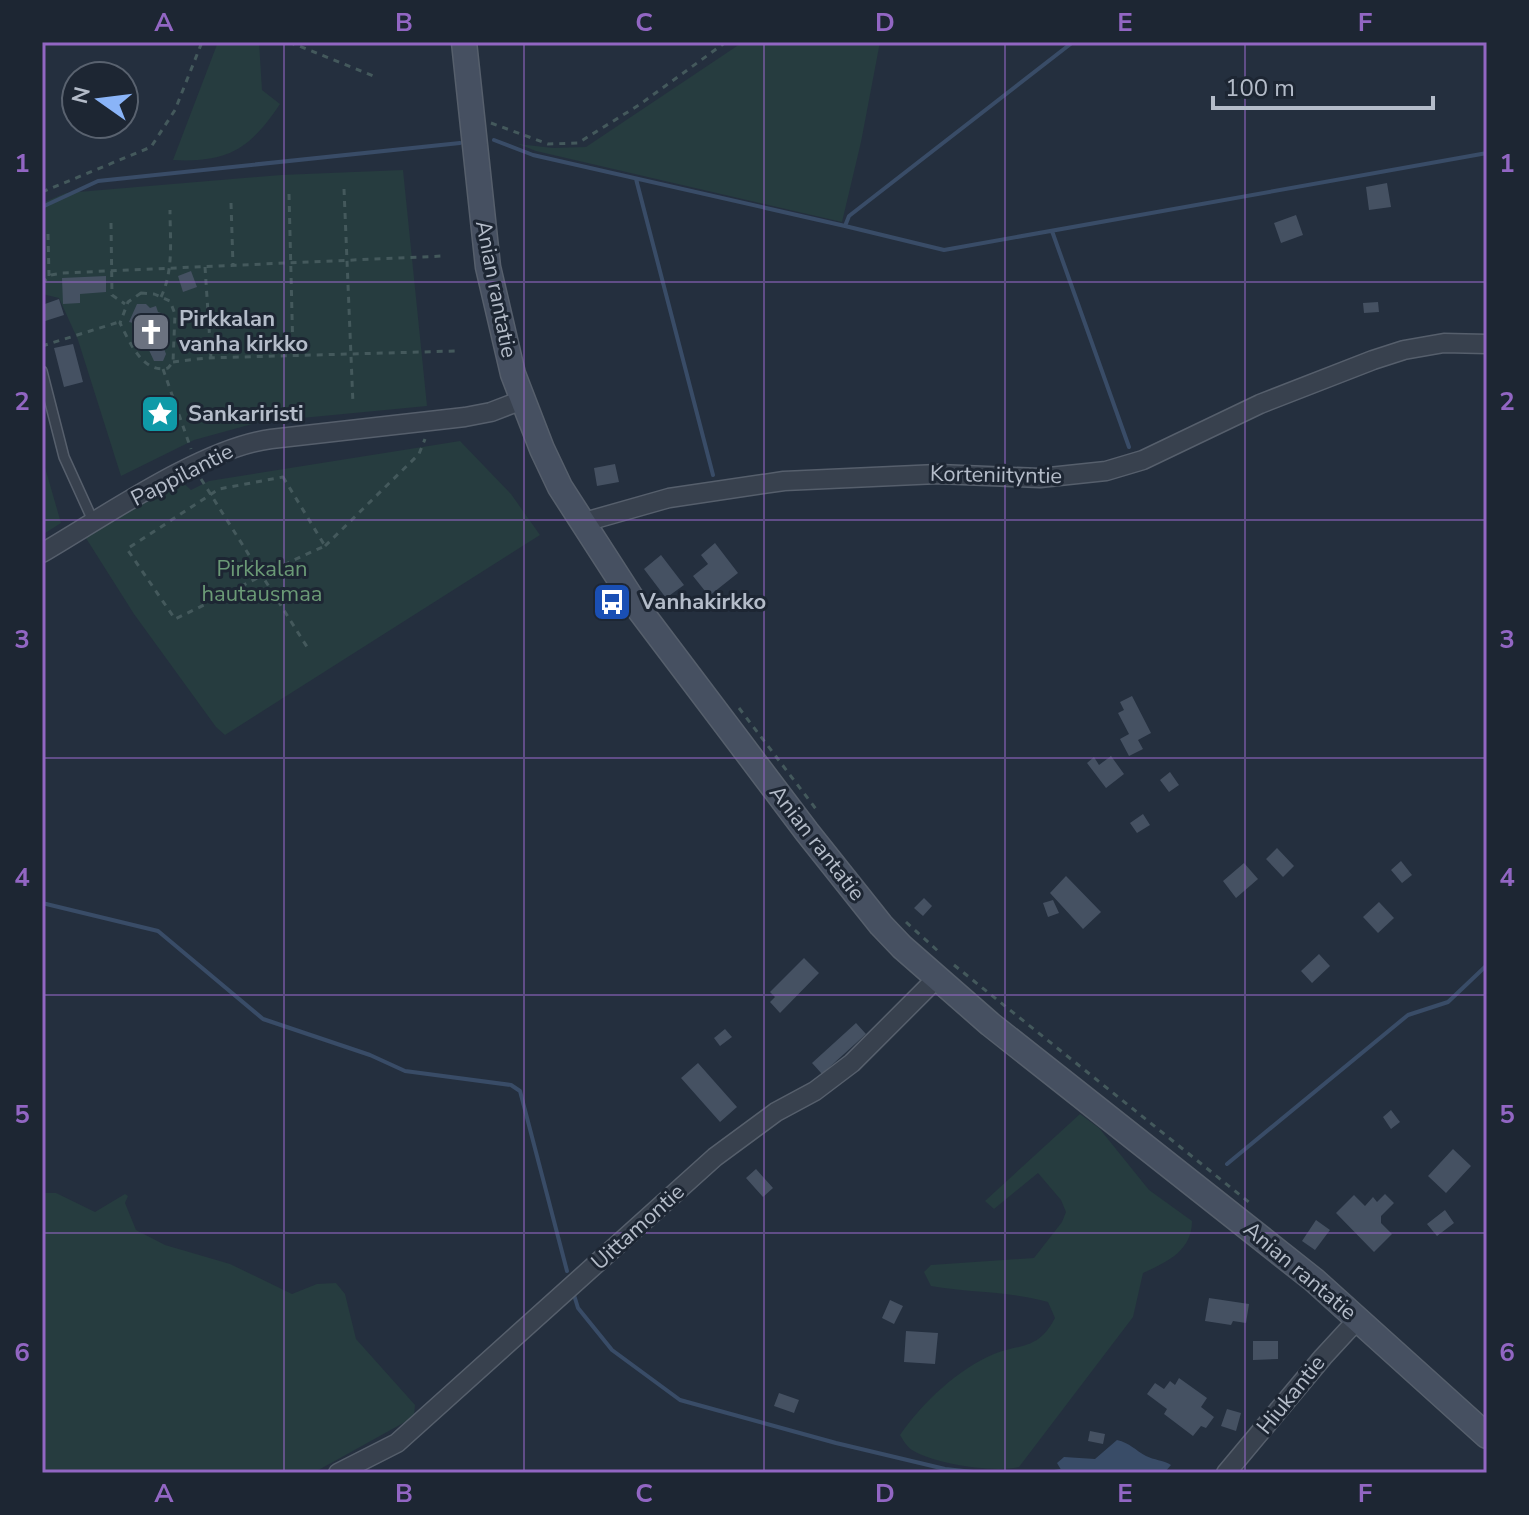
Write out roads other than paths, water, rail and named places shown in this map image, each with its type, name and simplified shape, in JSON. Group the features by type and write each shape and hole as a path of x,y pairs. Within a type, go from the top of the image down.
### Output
{"street":[{"name":"Anian rantatie","path":"464,42 488,267 506,348 542,449 581,523 638,608 881,925 943,970 990,1024 1314,1280 1487,1436"},
{"name":"Korteniityntie","path":"581,523 669,498 784,481 938,474 1040,478 1090,474 1143,460 1260,404 1373,360 1404,350 1444,343 1487,344"},
{"name":"Pappilantie","path":"42,553 197,465 255,441 491,412 522,400"},
{"name":"Uittamontie","path":"338,1473 397,1443 715,1157 776,1112 815,1091 852,1063 943,970"},
{"name":"Hiukantie","path":"1226,1473 1358,1319"}],"lane":[{"path":"42,371 64,457 94,523"}],"water":[{"path":"1117,1440 1171,1465 1164,1473 1063,1473 1057,1463 1064,1457 1095,1459"}],"waterway":[{"path":"494,140 533,155 845,226 849,216 1073,42"},
{"path":"42,207 98,181 460,143"},
{"path":"845,226 944,250 1487,153"},
{"path":"636,179 713,475"},
{"path":"1052,231 1129,447"},
{"path":"42,903 158,931 263,1019 370,1055 405,1071 511,1085 520,1091 567,1271"},
{"path":"1227,1164 1408,1015 1448,1002 1487,965"},
{"path":"574,1295 578,1308 612,1350 680,1400 836,1443 945,1469 983,1473"},
{"path":"1049,1473 1060,1471"}],"place":[{"name":"Pirkkalan vanha kirkko","path":"151,332"},
{"name":"Sankariristi","path":"160,414"},
{"name":"Vanhakirkko","path":"612,602"}],"park label":[{"name":"Pirkkalan hautausmaa","path":"262,582"}]}
